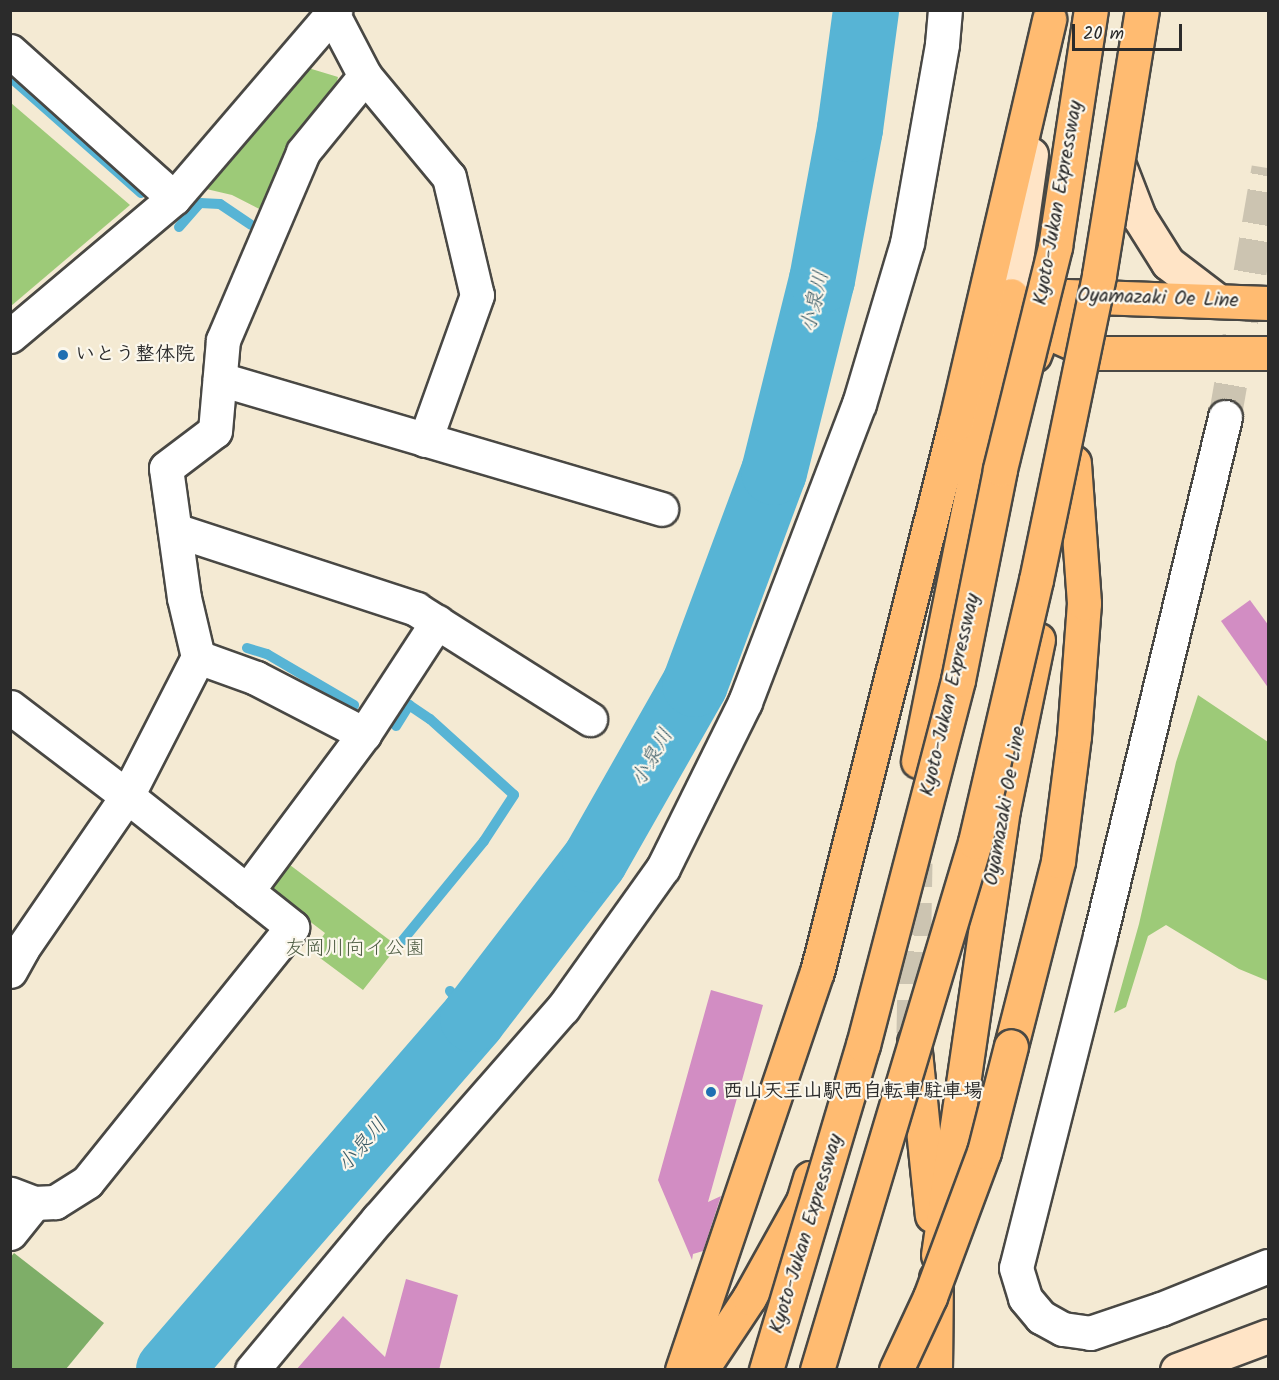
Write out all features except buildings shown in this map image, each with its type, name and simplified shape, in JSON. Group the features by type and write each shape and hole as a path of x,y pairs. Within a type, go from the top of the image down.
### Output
{"main road":[{"name":"Kyoto-Jukan Expressway","path":"766,1370 863,1045 958,680 1000,470 1055,247 1091,10"},
{"path":"818,1370 975,842 1036,580 1099,275 1142,10"},
{"path":"682,1370 817,972 955,424 1050,15"},
{"path":"1011,294 1054,335 1095,353 1269,353"},
{"path":"918,761 1011,294"},
{"name":"Oyamazaki Oe Line","path":"1011,294 1269,303"},
{"path":"701,1370 748,1298 803,1201 1010,463 1035,348 1045,327 1053,317 1092,297"},
{"name":"Oyamazaki Oe Line","path":"937,1263 1003,810 1095,353"},
{"path":"896,1370 930,1297 984,1152 1058,861 1074,736 1084,603 1074,462"},
{"name":"Oyamazaki Oe Line","path":"913,1032 937,1263 935,1370"}],"street":[{"path":"252,1370 378,1219 563,1008 663,868 745,702 859,404 907,243 942,44 945,10"},
{"path":"1095,353 1092,297 1120,168 1142,10"},
{"path":"10,336 174,198 333,12 365,76 449,177 477,296 425,440"},
{"path":"1011,294 1050,15"},
{"path":"10,51 174,198"},
{"path":"10,971 22,949 127,796 198,657 184,598 166,468 215,431 223,340 303,152 365,76"},
{"path":"1120,168 1139,217 1168,263 1218,301"},
{"path":"220,379 661,509"},
{"path":"1226,417 1100,936 1016,1268 1025,1298 1041,1317 1063,1329 1090,1333 1161,1309 1269,1266"},
{"path":"175,530 416,609 590,718"},
{"path":"247,891 364,734 437,622"},
{"path":"198,657 256,678 364,734"},
{"path":"10,707 292,927 87,1182 54,1202 22,1198 10,1233"},
{"path":"1177,1370 1269,1336"}],"green space":[{"path":"305,67 338,77 335,89 265,212 232,195 202,188"},
{"path":"11,103 130,205 11,306"},
{"path":"1198,695 1268,742 1268,981 1239,969 1166,925 1148,936 1126,1007 1114,1013 1139,924 1176,762"},
{"name":"友岡川向イ公園","path":"286,862 392,942 387,947 393,952 363,990 312,952 325,933 271,892"},
{"path":"14,1253 104,1323 66,1369 11,1369 10,1258"}],"waterway":[{"name":"小泉川","path":"169,1370 473,1019 595,860 695,684 774,472 822,280 850,129 866,10"},
{"path":"10,77 141,193"},
{"path":"179,227 200,203 220,204 251,225"},
{"path":"247,648 267,654 354,705"},
{"path":"396,726 409,705 430,719 514,795 484,841 399,945"},
{"path":"450,991 473,1019"}],"tunnel":[{"path":"1225,417 1268,168"},
{"path":"913,1033 916,863"}],"place":[{"name":"いとう整体院","path":"63,355"},
{"name":"西山天王山駅西自転車駐車場","path":"711,1092"}]}
